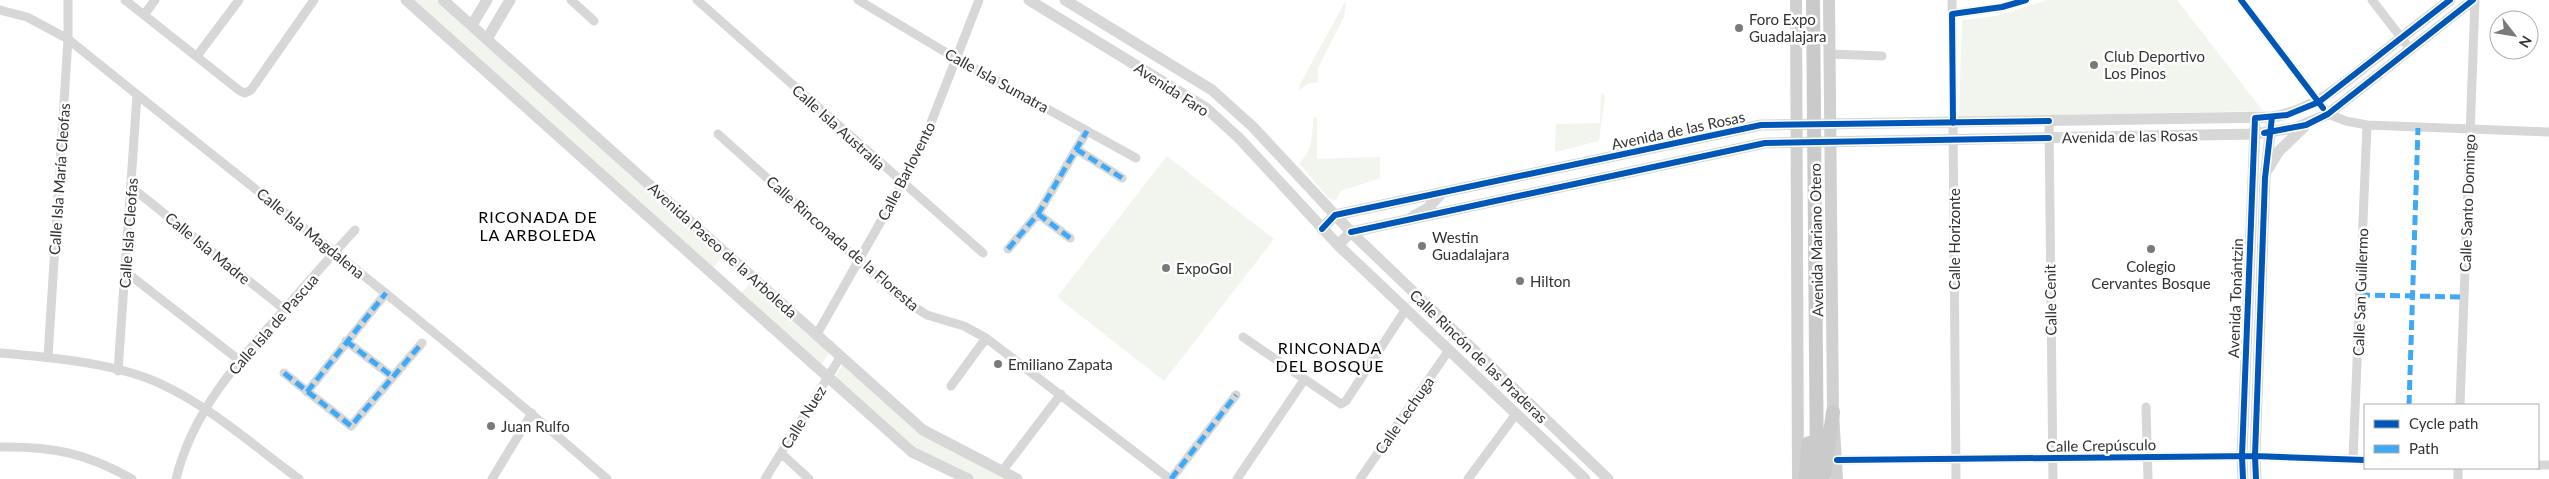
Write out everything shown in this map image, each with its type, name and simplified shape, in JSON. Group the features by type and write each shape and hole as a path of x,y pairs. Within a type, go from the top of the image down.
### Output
{"main road":[{"name":"Avenida Mariano Otero","path":"1796,0 1798,479"},
{"name":"Avenida Mariano Otero","path":"1813,0 1817,479"},
{"name":"Avenida Mariano Otero","path":"1829,0 1833,412 1837,479"},
{"path":"1805,479 1816,381"},
{"path":"1824,479 1833,412"}],"street":[{"path":"125,0 245,93 250,90 314,0"},
{"path":"144,15 155,0"},
{"path":"197,56 239,0"},
{"name":"Avenida Paseo de la Arboleda","path":"406,0 912,452 968,479"},
{"name":"Avenida Paseo de la Arboleda","path":"443,0 923,430 1017,479"},
{"path":"472,25 487,0"},
{"path":"487,39 510,0"},
{"path":"571,0 594,21"},
{"name":"Calle Isla Australia","path":"697,0 902,184 983,253"},
{"name":"Calle Isla Sumatra","path":"858,0 957,59 1136,158"},
{"name":"Calle Barlovento","path":"817,334 902,184 925,138 979,0"},
{"name":"Avenida Faro","path":"1029,0 1206,108 1239,138 1338,245"},
{"name":"Avenida Faro","path":"1065,0 1212,90 1253,127 1352,232"},
{"name":"Calle Horizonte","path":"1952,0 1956,479"},
{"path":"1952,14 1992,9 2026,0"},
{"path":"2241,0 2328,114 2346,121 2367,125 2549,132"},
{"path":"2372,0 2410,49"},
{"name":"Avenida de las Rosas","path":"1335,215 1440,195 1761,125 2272,118 2296,112 2319,102 2450,0"},
{"name":"Avenida de las Rosas","path":"1352,232 1765,143 1831,140 2269,133 2306,125 2328,114 2474,0"},
{"name":"Calle Santo Domingo","path":"2460,404 2474,0"},
{"name":"Calle Isla María Cleofas","path":"48,357 70,2"},
{"name":"Calle Isla Magdalena","path":"0,10 27,17 68,39 386,293 532,413 607,479"},
{"path":"1830,54 1882,56"},
{"name":"Calle Isla Cleofas","path":"118,371 138,95"},
{"name":"Avenida Tonántzin","path":"2243,479 2242,456 2255,118"},
{"name":"Avenida Tonántzin","path":"2256,479 2255,456 2265,178 2272,118"},
{"name":"Calle Cenit","path":"2049,121 2053,479"},
{"path":"2265,178 2280,151 2306,125"},
{"name":"Calle San Guillermo","path":"2353,459 2367,125"},
{"path":"1008,249 1038,214 1087,131"},
{"name":"Calle Rinconada de la Floresta","path":"718,134 902,299 927,315 964,326 986,338 1170,479"},
{"path":"1076,149 1122,178"},
{"name":"Calle Isla Madre","path":"131,187 284,309"},
{"path":"1404,222 1428,208 1440,195"},
{"path":"1038,214 1070,238"},
{"path":"1322,228 1335,215"},
{"name":"Calle Isla de Pascua","path":"176,479 184,453 204,410 238,360 355,230"},
{"path":"1338,245 1352,232"},
{"name":"Calle Rincón de las Praderas","path":"1352,232 1608,479"},
{"name":"Calle Rincón de las Praderas","path":"1338,245 1586,479"},
{"path":"126,272 238,360"},
{"path":"307,392 386,293"},
{"path":"1243,337 1340,404 1346,401 1406,309"},
{"path":"951,386 986,338"},
{"path":"346,341 393,377"},
{"path":"284,373 351,426 422,343"},
{"name":"Calle Lechuga","path":"1360,479 1449,350"},
{"path":"0,354 48,357 118,371 160,384 204,410 299,479"},
{"name":"Calle Nuez","path":"765,479 841,356"},
{"path":"1237,479 1304,380"},
{"path":"1002,470 1061,394"},
{"path":"1170,479 1236,395"},
{"path":"2146,407 2148,479"},
{"path":"492,479 532,413"},
{"path":"1468,479 1516,414"},
{"path":"0,447 37,446 69,453 102,462 132,479"},
{"path":"781,453 809,479"},
{"name":"Calle Crepúsculo","path":"1837,460 2242,456 2364,460"},
{"path":"1586,479 1595,468"}],"shaded area":[{"path":"413,0 435,0 722,257 713,268"},
{"path":"1346,0 1344,17 1318,68 1318,82 1307,84 1299,91 1300,84"},
{"name":"Club Deportivo Los Pinos","path":"2048,0 2177,0 2263,111 1959,117 1962,20 1996,16"},
{"path":"1601,92 1605,96 1599,141 1555,152 1556,124 1600,123"},
{"path":"1317,117 1317,159 1380,157 1380,178 1341,191 1336,200 1329,199 1299,163 1309,148 1313,118"},
{"name":"ExpoGol","path":"1167,156 1274,239 1164,381 1057,297"},
{"path":"751,282 830,352 822,364 741,293"},
{"path":"843,364 921,434 1006,479 976,479 913,447 835,377"}],"marked path":[{"path":"2409,404 2418,128"},
{"path":"1008,249 1038,214 1087,131"},
{"path":"1076,149 1122,178"},
{"path":"1038,214 1070,238"},
{"path":"307,392 386,293"},
{"path":"2360,295 2464,297"},
{"path":"346,341 393,377"},
{"path":"284,373 351,426 422,343"},
{"path":"1171,479 1236,395"}],"cycle path":[{"path":"1953,123 1952,14 2002,7 2026,0"},
{"path":"2241,0 2323,108"},
{"path":"2243,479 2242,456 2255,118 2287,115 2319,102 2450,0"},
{"path":"2264,133 2306,125 2328,114 2473,0"},
{"path":"2256,479 2255,456 2265,178 2272,117"},
{"path":"1322,229 1335,215 1761,125 2049,121"},
{"path":"1351,232 1765,143 2049,138"},
{"path":"1837,460 2255,456 2364,460"}],"place":[{"name":"Foro Expo Guadalajara","path":"1739,28"},
{"name":"Club Deportivo Los Pinos","path":"2094,65"},
{"name":"Westin Guadalajara","path":"1422,246"},
{"name":"Colegio Cervantes Bosque","path":"2151,249"},
{"name":"ExpoGol","path":"1166,268"},
{"name":"Hilton","path":"1520,281"},
{"name":"Emiliano Zapata","path":"998,364"},
{"name":"Juan Rulfo","path":"491,426"}],"district":[{"name":"RICONADA DE LA ARBOLEDA","path":"538,225"},
{"name":"RINCONADA DEL BOSQUE","path":"1330,356"}]}
